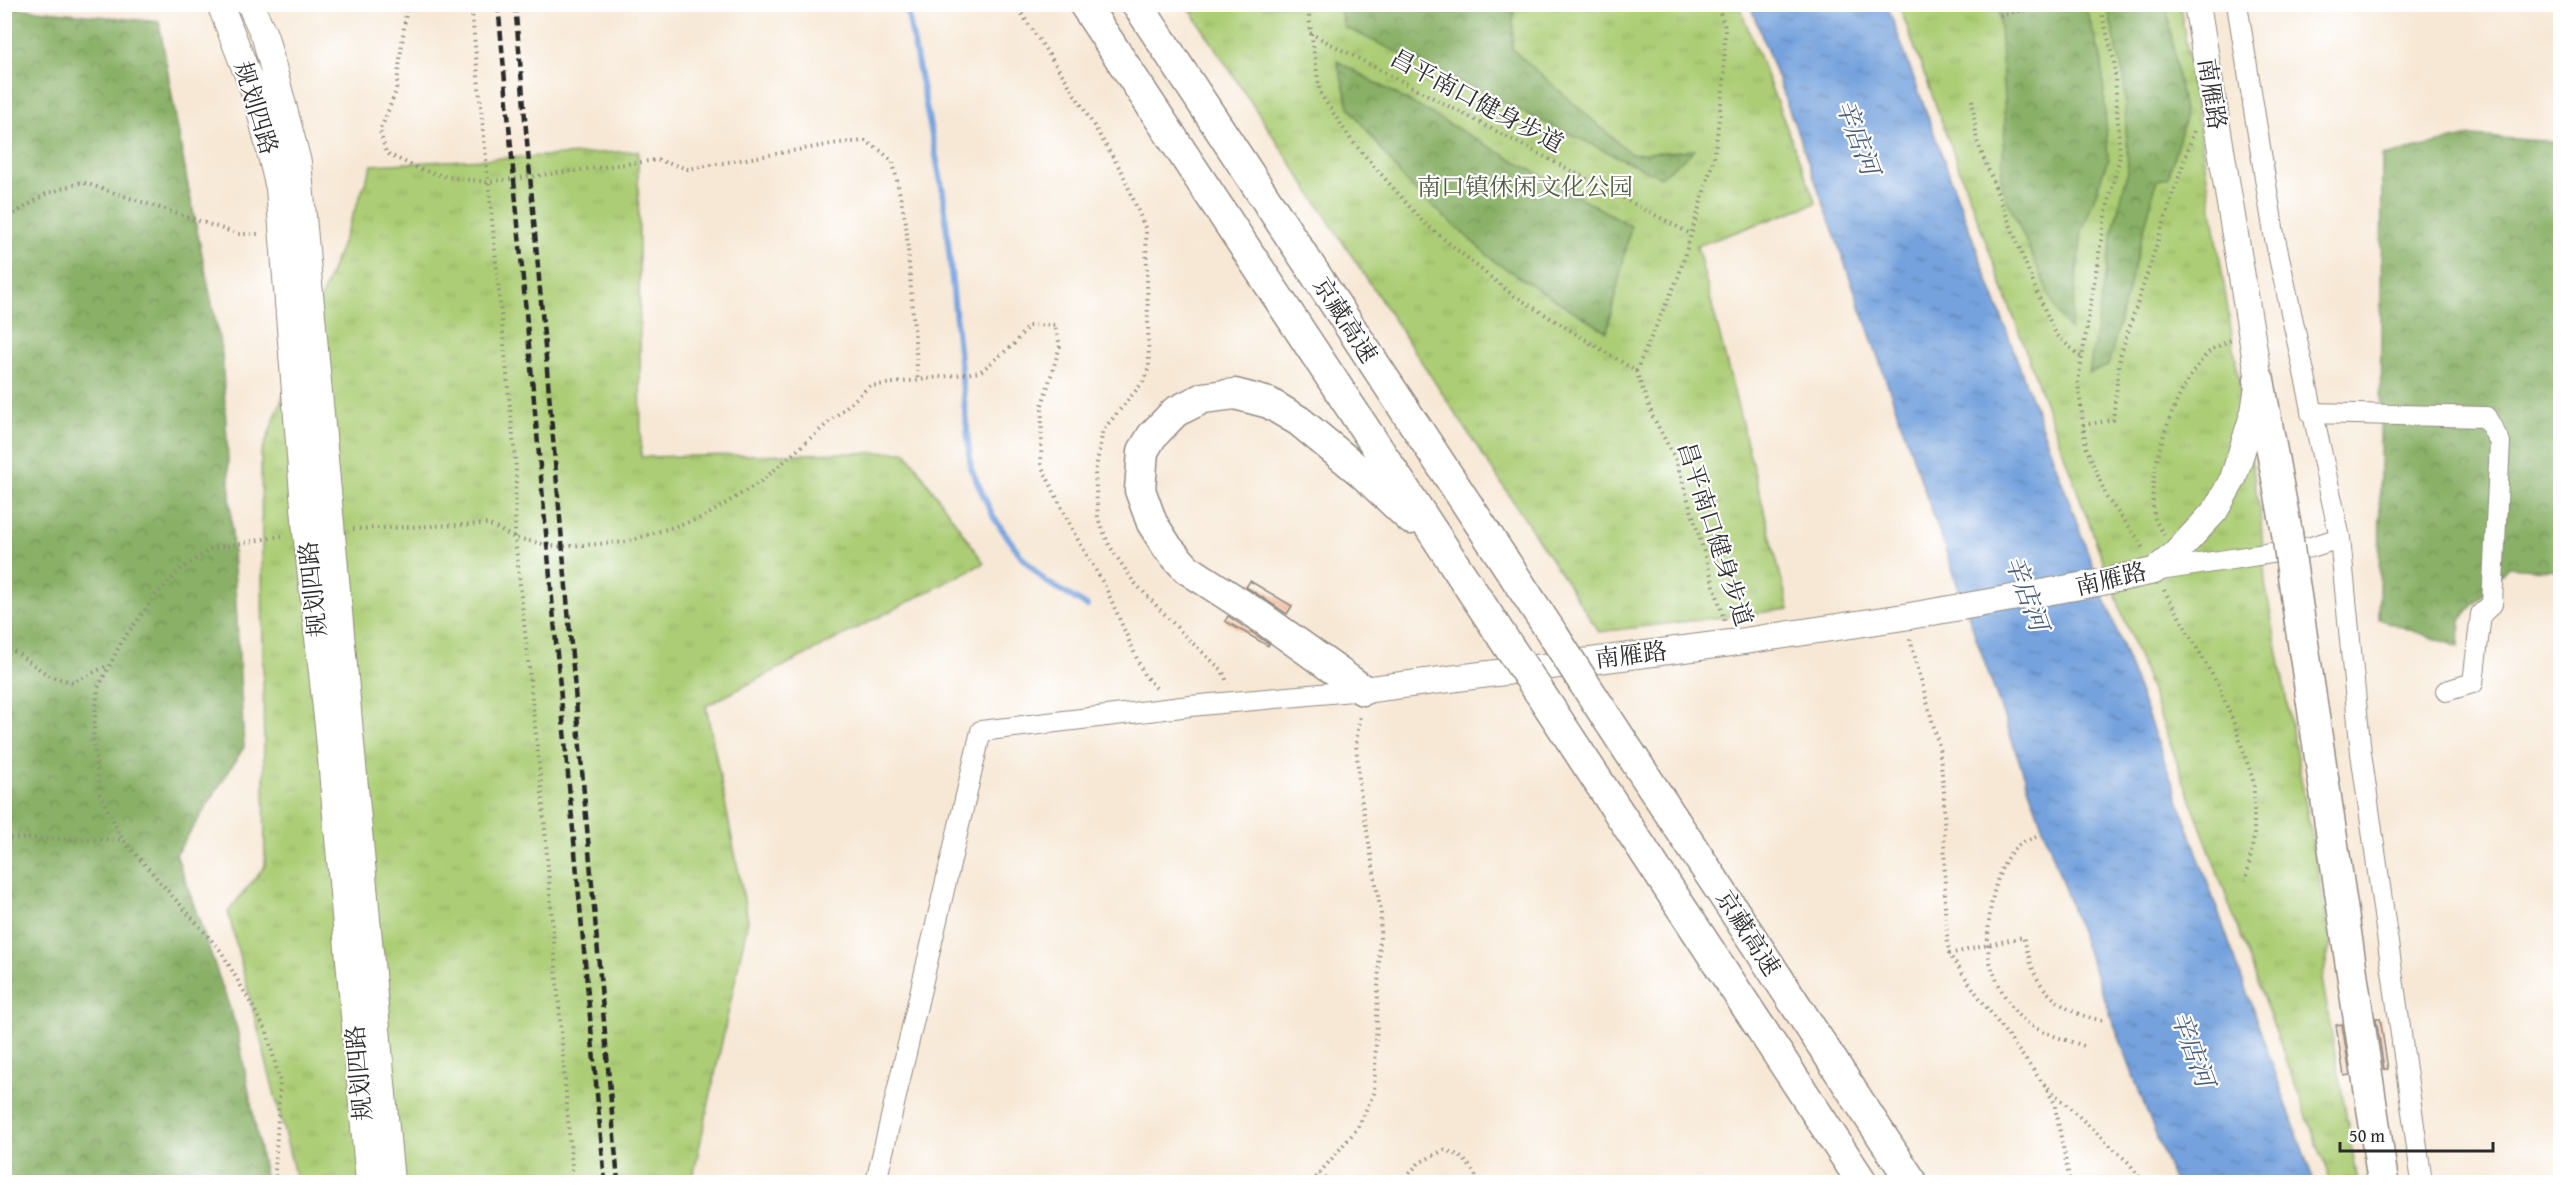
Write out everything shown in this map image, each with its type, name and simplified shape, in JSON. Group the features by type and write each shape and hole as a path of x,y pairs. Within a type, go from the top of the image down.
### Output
{"highway":[{"name":"京藏高速","path":"1084,4 1862,1182"},
{"name":"京藏高速","path":"1137,4 1912,1182"},
{"path":"2259,380 2289,548 2383,1182"},
{"path":"1363,690 1258,615 1187,569 1168,548 1152,523 1140,490 1143,451 1152,436 1175,412 1203,398 1235,394 1269,403 1299,421 1362,473 1444,549"}],"main road":[{"name":"规划四路","path":"220,4 257,99 279,188 306,532 328,726 369,1182"},
{"name":"规划四路","path":"250,4 265,37 298,162 391,1182"},
{"name":"南雁路","path":"1363,690 1731,643 1942,611 2097,584 2154,571 2174,555 2214,511 2233,479 2254,412 2259,380 2197,4"}],"street":[{"path":"2236,4 2274,234 2311,414 2340,538 2361,753 2422,1182"},
{"path":"2311,414 2486,417 2500,442 2492,604 2481,614 2473,683 2446,691"},
{"path":"2154,571 2311,546 2340,538"},
{"path":"876,1182 981,731 1173,708 1363,690"}],"path":[{"path":"406,4 396,91 380,131 386,153 419,169 447,177 488,182 657,160 688,169 838,143 865,141 881,151 892,162 906,223 918,380"},
{"path":"471,4 516,468 515,538 542,793 573,1182"},
{"path":"1015,4 1066,80 1122,172 1146,230 1149,367 1143,382 1103,430 1095,473 1098,519 1109,545 1133,581 1188,639 1222,670 1235,702"},
{"path":"1307,4 1320,93 1352,141 1424,222 1510,293 1636,371 1679,276 1714,159 1724,80 1725,27 1717,4"},
{"path":"2000,15 2055,4"},
{"path":"2099,4 2114,60 2120,156 2105,216 2078,382 2086,447 2107,498 2136,536 2218,685 2235,726 2254,783 2254,837 2246,881"},
{"name":"昌平南口健身步道","path":"1310,33 1691,234"},
{"path":"1972,100 1977,141 2038,295 2057,336 2082,358"},
{"path":"2083,425 2113,420 2120,356 2196,127"},
{"path":"4,220 46,194 82,182 238,234 282,234"},
{"path":"332,530 488,524 515,538 557,547 626,542 704,517 763,480 870,386 980,372 1014,344 1028,326 1055,325 1060,346 1042,405 1041,465 1074,533 1105,585 1144,675 1173,708"},
{"path":"2174,555 2155,518 2154,484 2170,415 2181,390 2211,351 2250,329"},
{"name":"昌平南口健身步道","path":"1636,371 1653,417 1676,460 1731,643"},
{"path":"276,1182 280,1082 267,1032 221,951 123,840 100,794 93,738 98,688 122,641 156,595 180,570 211,549 306,532"},
{"path":"1904,617 1939,746 1944,792 1945,910 1949,954 2054,1102 2070,1182"},
{"path":"4,644 51,678 74,682 110,665"},
{"path":"1312,1182 1357,1129 1374,1093 1381,912 1360,791 1356,744 1363,690"},
{"path":"2036,837 2016,847 2002,867 1991,914 1989,958 1999,985 2019,1016 2036,1029 2084,1046"},
{"path":"4,838 123,840"},
{"path":"1949,954 1989,943 2023,938 2037,978 2064,1008 2089,1019 2102,1020"},
{"path":"2042,1082 2129,1163 2143,1182"},
{"path":"1401,1182 1419,1163 1444,1150 1459,1153 1473,1170 1479,1182"},
{"path":"1320,1173 1328,1182"}],"green space":[{"name":"南口镇休闲文化公园","path":"1187,5 1739,5 1816,203 1697,246 1789,609 1599,632"},
{"path":"1339,5 1514,5 1512,49 1631,154 1695,150 1660,177 1344,27"},
{"path":"1899,5 2180,5 2261,521 2265,583 2331,942 2322,979 2358,1182 2331,1182"},
{"path":"1999,5 2085,5 2102,61 2108,159 2082,232 2070,330 2057,312 2001,185 2005,122"},
{"path":"2107,5 2166,5 2185,118 2168,178 2157,180 2108,366 2089,373 2113,230 2128,171 2124,79"},
{"path":"5,7 159,22 187,181 222,353 244,747 176,854 237,1029 266,1182 5,1182"},
{"path":"1337,61 1631,226 1607,332 1495,262 1405,181 1349,107"},
{"path":"2470,136 2560,142 2560,571 2508,567 2460,620 2459,647 2379,619 2382,156"},
{"path":"638,151 641,457 906,452 984,563 706,706 748,920 692,1182 297,1182 228,912 265,866 261,454 372,165"}],"water":[{"name":"辛店河","path":"1750,5 1887,5 2167,768 2314,1182 2174,1182 2065,889 1805,152"}],"building":[{"path":"1250,581 1292,606 1287,614 1246,587"},
{"path":"1228,616 1269,644 1268,646 1225,621"},
{"path":"2376,1018 2380,1018 2388,1069 2384,1069"},
{"path":"2342,1024 2350,1075 2344,1076 2336,1025"}],"waterway":[{"path":"906,4 943,192 971,469 994,518 1022,557 1045,581 1087,606"}],"railway":[{"path":"498,4 605,1182"},
{"path":"515,4 618,1182"}]}
